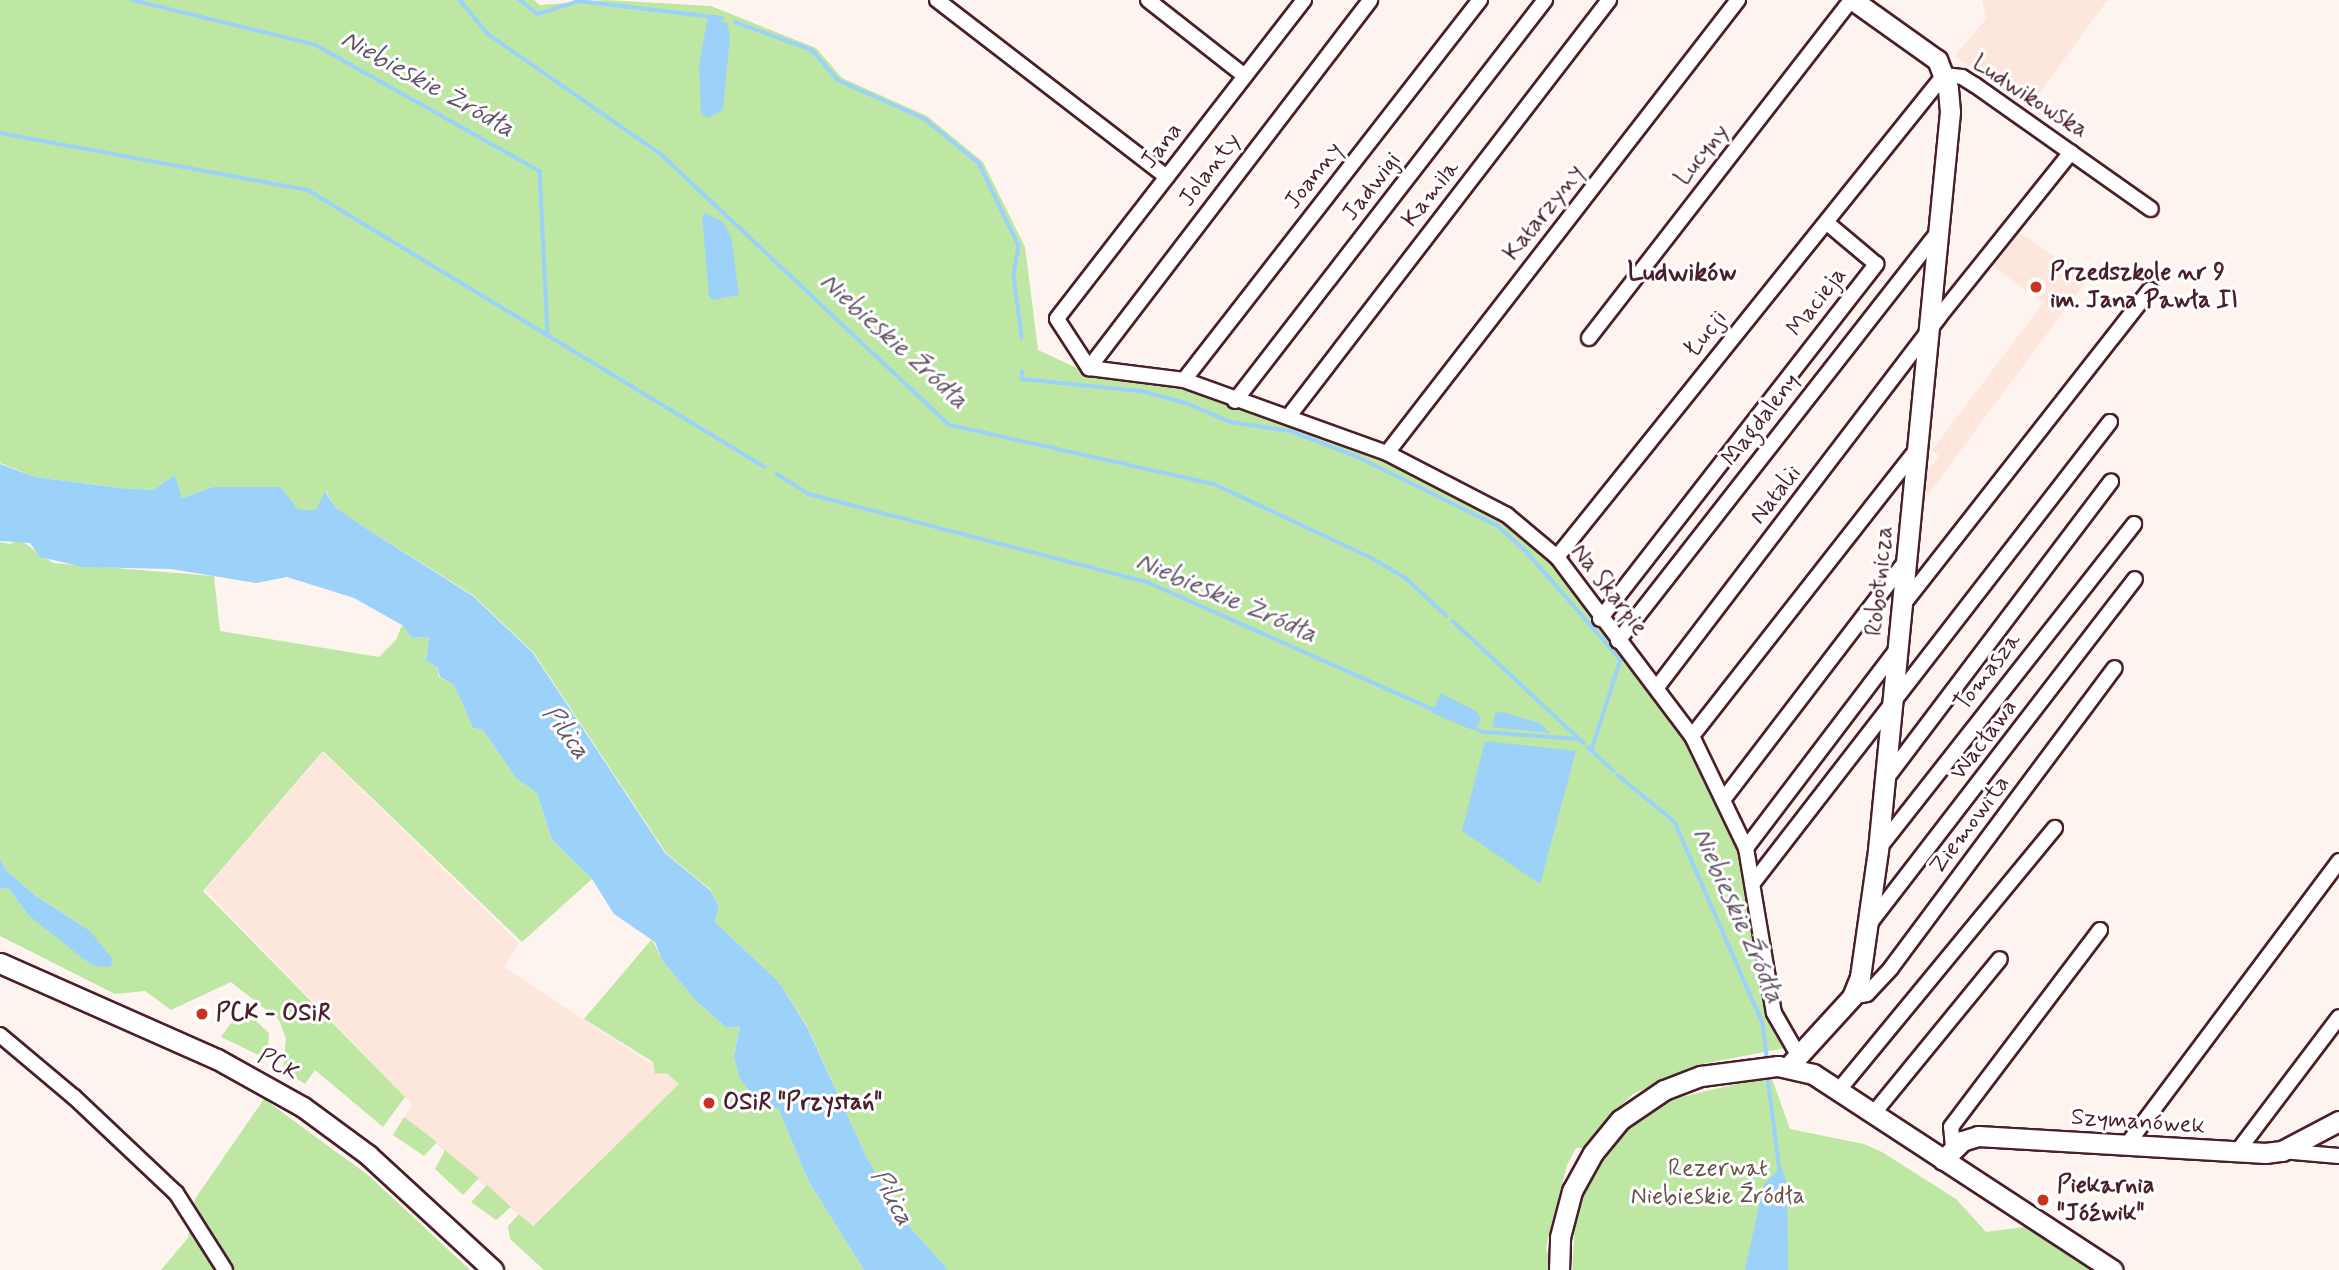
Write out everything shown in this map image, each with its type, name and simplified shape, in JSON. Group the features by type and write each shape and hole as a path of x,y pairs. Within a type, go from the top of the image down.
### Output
{"street":[{"path":"937,0 1167,177"},
{"path":"1148,0 1245,76"},
{"name":"Jana","path":"1089,368 1056,319 1304,0"},
{"path":"1350,0 1366,5"},
{"name":"Joanny","path":"1184,380 1480,0"},
{"name":"Jadwigi","path":"1235,401 1545,0"},
{"name":"Kamila","path":"1289,416 1609,0"},
{"name":"Katarzyny","path":"1387,453 1738,0"},
{"name":"Ludwikowska","path":"1852,0 1927,51 1944,75 1962,77 2151,209"},
{"name":"Lucyny","path":"1590,338 1852,0"},
{"name":"Jolanty","path":"1089,368 1366,5"},
{"name":"Łucji","path":"1557,557 1944,75"},
{"name":"Robotnicza","path":"1852,996 1867,927 1878,850 1920,445 1950,112 1944,75"},
{"name":"Natalii","path":"1658,685 2071,152"},
{"name":"Macieja","path":"1600,619 1876,264 1826,222"},
{"name":"Magdaleny","path":"1618,640 1941,228"},
{"path":"1902,606 2150,290"},
{"name":"Na Skarpie","path":"1089,368 1184,380 1235,401 1289,416 1387,453 1507,515 1557,557 1600,619 1658,685 1692,736 1746,848 1774,1013 1793,1060"},
{"path":"1753,883 2110,422"},
{"path":"1692,736 1920,445"},
{"path":"1885,780 2111,481"},
{"name":"Tomasza","path":"1878,850 2134,524"},
{"path":"1723,800 1907,560"},
{"name":"Wacława","path":"1867,927 2135,579"},
{"path":"1746,848 1898,648"},
{"name":"Ziemowita","path":"1852,996 1867,994 1891,968 2115,668"},
{"path":"1838,1091 2055,828"},
{"path":"2126,1146 2339,861"},
{"path":"1948,1154 1951,1127 2100,930"},
{"path":"1873,1114 2000,959"},
{"name":"PCK","path":"0,963 217,1059 303,1107 368,1154 494,1270"},
{"path":"1559,1270 1563,1222 1577,1179 1601,1141 1630,1111 1664,1090 1700,1076 1793,1060 1852,996"},
{"path":"2237,1152 2339,1017"},
{"path":"0,1035 74,1097 176,1193 225,1270"},
{"path":"1793,1060 1873,1114 1948,1154 2112,1270"},
{"path":"2282,1151 2339,1121"},
{"name":"Szymanówek","path":"1948,1154 1978,1136 2339,1156"}],"shaded area":[{"path":"1982,0 2113,0 2107,1 2028,108 1955,56 1986,19"},
{"path":"2015,229 2087,280 1926,497 1926,473 1939,456 1932,450 2043,303 1988,262"},
{"path":"323,752 519,943 504,967 680,1083 532,1226 404,1117 412,1104 205,890"}],"green space":[{"path":"0,0 534,0 540,5 606,0 711,6 816,48 842,78 927,116 983,162 1025,247 1038,350 1088,373 1157,375 1389,459 1492,511 1520,530 1553,565 1691,741 1742,850 1785,1048 1697,1065 1633,1094 1584,1148 1576,1148 1567,1165 1546,1248 1552,1270 948,1270 902,1218 867,1158 807,1026 779,982 715,922 719,906 711,890 666,853 534,653 473,595 335,507 326,491 316,510 297,510 281,487 213,487 182,498 175,475 153,490 120,488 35,477 0,463"},
{"path":"20,540 53,563 214,576 220,631 379,657 396,640 402,625 412,638 429,637 426,661 437,667 439,677 454,685 473,728 483,730 516,778 537,793 552,840 592,879 522,942 323,751 203,891 405,1097 383,1127 315,1070 305,1084 283,1070 286,1039 279,1020 231,982 171,1010 145,991 115,994 0,936 0,889 8,888 29,916 95,966 89,930 36,896 6,870 0,859 0,542 10,544"},
{"name":"OSiR \"Przystań\"","path":"652,939 662,960 696,1001 727,1028 740,1027 734,1056 778,1108 809,1182 864,1270 544,1270 510,1239 508,1226 519,1214 533,1226 679,1084 666,1073 655,1074 653,1062 584,1019"},
{"path":"244,1019 256,1021 269,1033 267,1059 221,1037 231,1023"},
{"name":"Rezerwat Niebieskie Źródła","path":"1771,1076 1790,1129 1864,1144 1882,1152 1956,1199 1986,1232 2025,1227 2092,1270 1572,1270 1575,1224 1584,1192 1609,1149 1638,1120 1668,1100"},
{"path":"264,1099 368,1175 470,1270 161,1270 188,1238 195,1199"},
{"path":"404,1117 437,1142 424,1156 393,1135"},
{"path":"445,1150 479,1178 463,1195 435,1169"},
{"path":"487,1185 511,1207 496,1220 471,1202"}],"water":[{"path":"708,16 727,23 730,35 723,110 708,118 701,114 699,66"},
{"path":"706,213 724,223 731,236 739,295 713,300 709,296 702,216"},
{"name":"Pilica","path":"0,464 35,477 120,488 153,490 175,475 182,498 213,487 281,487 298,510 316,510 325,491 335,507 473,596 533,653 665,853 711,891 719,906 715,922 779,982 807,1027 867,1158 902,1218 948,1270 864,1270 809,1182 778,1108 765,1109 740,1079 734,1056 740,1027 727,1028 696,1001 662,960 655,942 614,914 592,879 552,840 537,793 516,778 483,730 473,728 454,685 440,677 437,667 426,661 429,637 412,638 402,625 354,598 287,577 256,583 171,569 83,567 40,557 30,543 0,541"},
{"path":"1441,693 1476,711 1481,718 1477,727 1470,729 1432,713"},
{"path":"1501,712 1540,723 1550,733 1492,727 1495,713"},
{"path":"1485,741 1576,751 1540,884 1462,831"},
{"path":"0,859 6,870 36,896 89,930 112,958 111,967 95,966 85,960 29,916 8,888 0,889"},
{"path":"1781,1167 1787,1182 1788,1270 1745,1270 1764,1184"}],"waterway":[{"name":"Niebieskie Żródła","path":"132,0 316,45 540,171 548,336"},
{"name":"Niebieskie Źródła","path":"460,0 488,34 662,155 950,425 1214,484 1372,558 1407,579 1447,616"},
{"path":"520,0 538,14 579,1 722,18"},
{"path":"735,22 812,50 838,80 925,119 979,163 1019,246 1014,275 1022,337"},
{"name":"Niebieskie Żródła","path":"0,133 308,190 765,467"},
{"path":"1023,371 1022,379 1141,391 1186,403 1231,422 1290,431 1356,456 1498,526 1526,551 1621,660 1592,750"},
{"name":"Niebieskie Żródła","path":"777,474 809,494 1147,582 1437,711"},
{"name":"Niebieskie Źródła","path":"1453,621 1584,743"},
{"name":"Niebieskie Żródła","path":"1472,727 1484,732 1577,739"},
{"name":"Niebieskie Źródła","path":"1588,747 1614,771"},
{"name":"Niebieskie Źródła","path":"1618,775 1675,822 1763,1023 1767,1056"},
{"name":"Niebieskie Źródła","path":"1768,1077 1780,1171"}],"place":[{"name":"Przedszkole nr 9 im. Jana Pawła II","path":"2036,287"},
{"name":"PCK - OSiR","path":"202,1014"},
{"name":"OSiR \"Przystań\"","path":"709,1103"},
{"name":"Piekarnia \"Jóźwik\"","path":"2043,1200"}],"district":[{"name":"Ludwików","path":"1682,274"}]}
